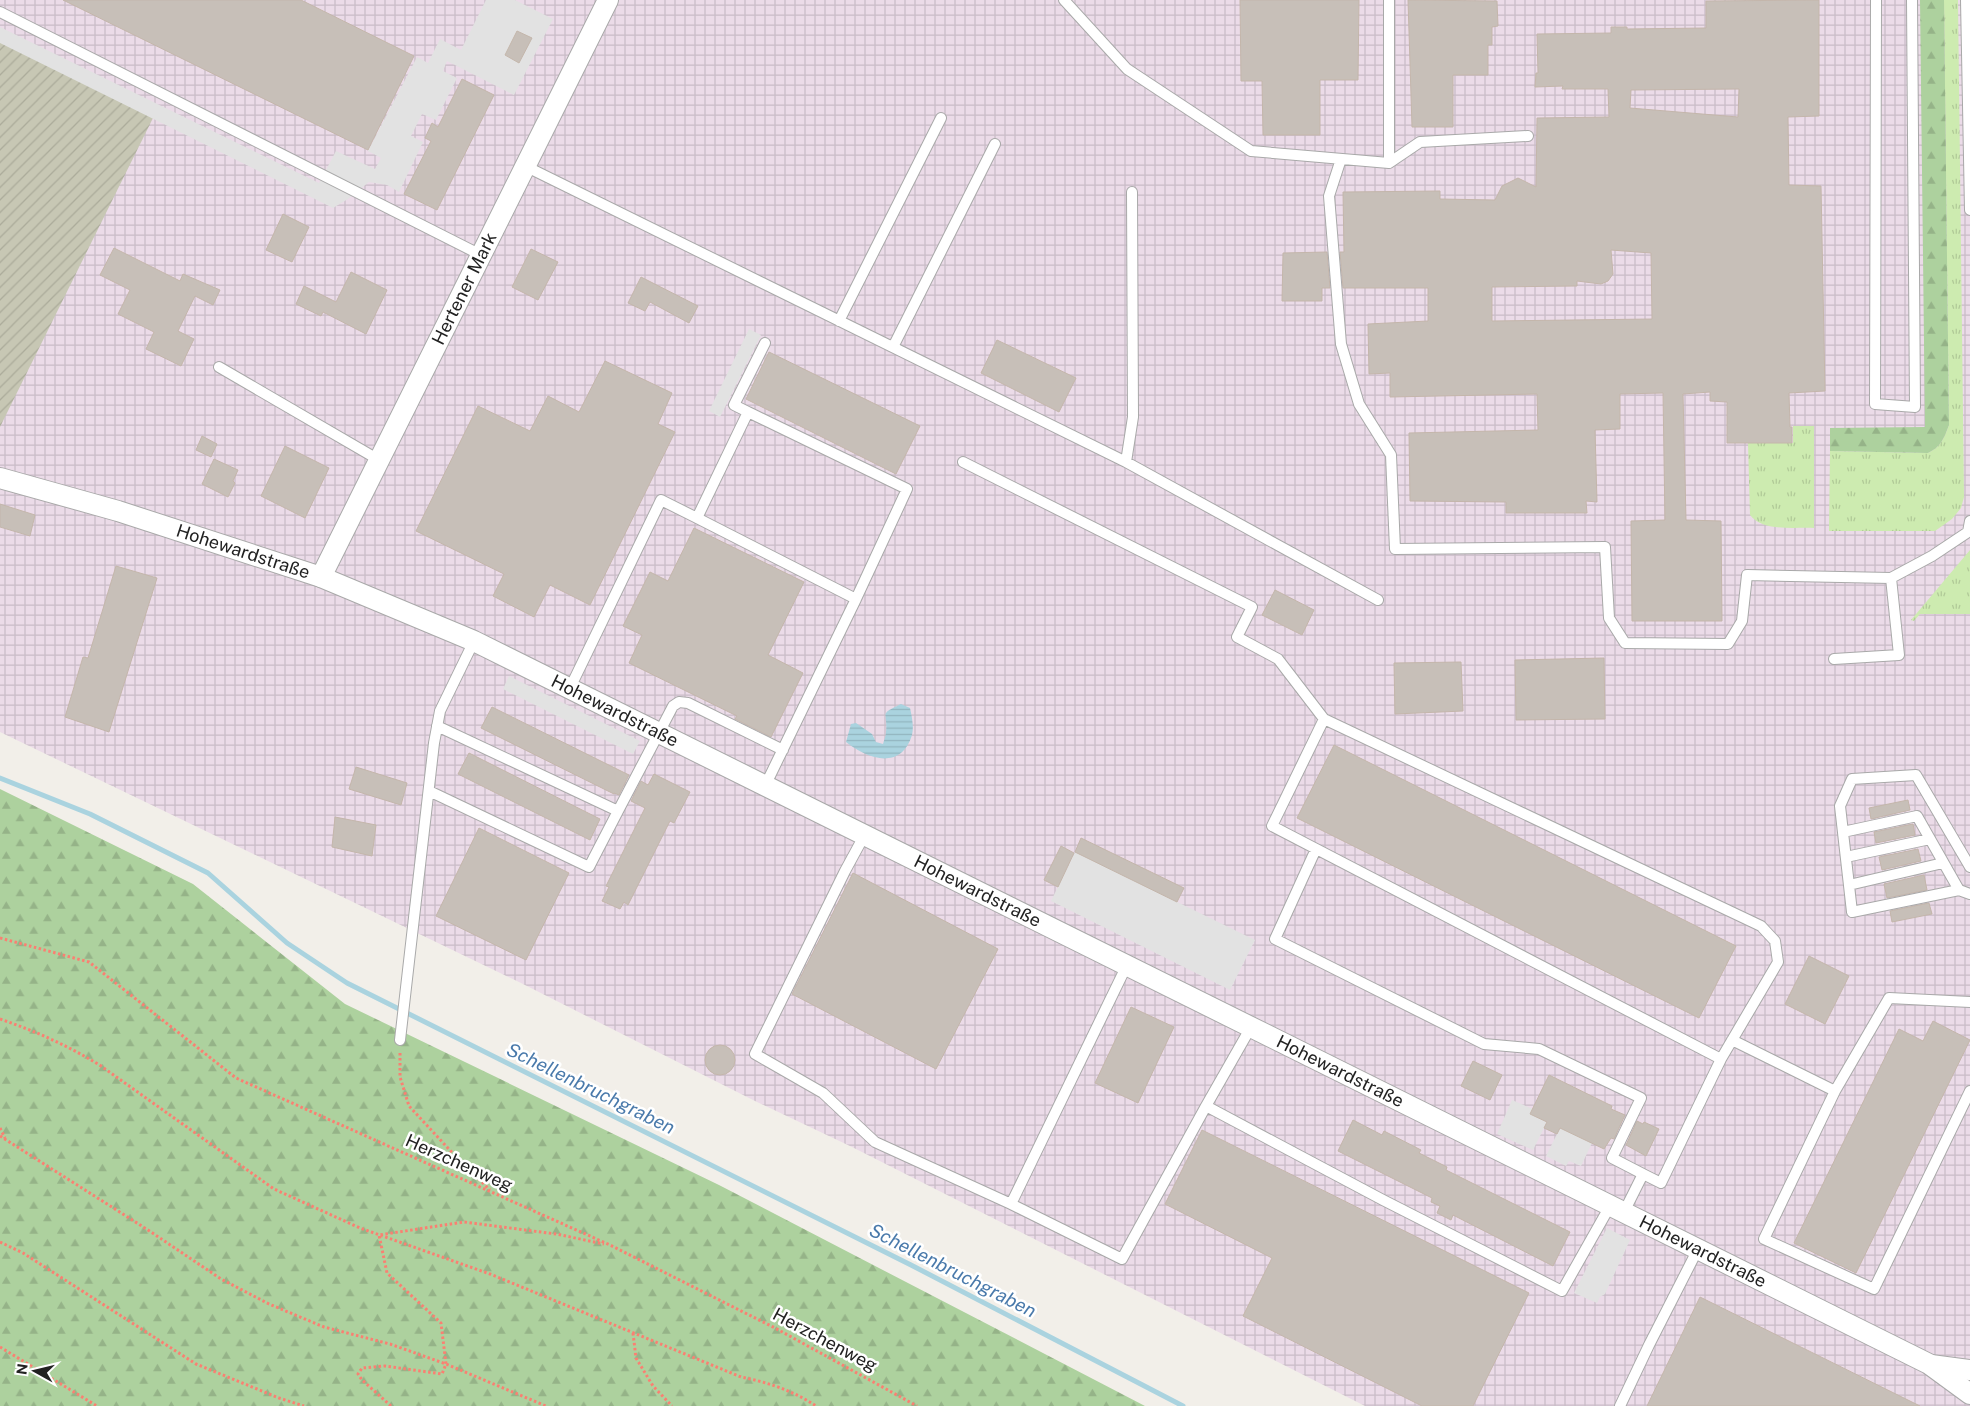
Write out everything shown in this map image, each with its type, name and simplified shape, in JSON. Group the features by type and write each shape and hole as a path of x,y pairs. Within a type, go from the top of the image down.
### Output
{"street":[{"name":"Hertener Mark","path":"321,577 608,0"},
{"name":"Hohewardstraße","path":"0,478 321,577 474,641 1929,1364 1970,1394"},
{"name":"Hohewardstraße","path":"1929,1364 1970,1370"}],"lane":[{"path":"1064,0 1127,69 1252,151 1389,163 1420,142 1528,136"},
{"path":"1389,0 1389,163"},
{"path":"1876,0 1875,404 1915,406 1912,0"},
{"path":"1966,0 1970,210"},
{"path":"0,12 481,255"},
{"path":"839,320 941,118"},
{"path":"893,347 995,144"},
{"path":"1342,159 1329,196 1341,344 1359,404 1391,455 1395,549 1605,547 1609,618 1625,643 1728,644 1742,621 1747,575 1891,578 1932,556 1968,532 1970,522"},
{"path":"525,166 1126,462 1378,600"},
{"path":"1126,462 1133,417 1132,192"},
{"path":"765,343 734,405 907,489 765,786"},
{"path":"219,367 379,460"},
{"path":"697,518 748,412"},
{"path":"962,462 1252,607 1237,637 1278,658 1324,718 1761,926 1775,941 1778,962 1721,1059 1661,1183 1612,1158 1641,1098 1539,1049 1484,1044 1275,939 1316,849"},
{"path":"570,688 661,500 856,599"},
{"path":"1834,659 1899,655 1891,578"},
{"path":"400,1040 437,726 440,711 474,641"},
{"path":"429,791 589,867 673,706 679,702 688,702 783,750"},
{"path":"1324,718 1272,826 1721,1059"},
{"path":"437,726 618,811"},
{"path":"1970,867 1916,775 1852,779 1840,806 1852,912 1959,890 1970,894"},
{"path":"1843,832 1917,816 1959,890"},
{"path":"864,836 845,870 755,1054 823,1093 875,1142 1011,1204 1122,1259 1251,1027"},
{"path":"1846,857 1930,840"},
{"path":"1849,885 1943,863"},
{"path":"1011,1204 1127,965"},
{"path":"1970,1002 1889,998 1835,1091 1764,1239 1874,1289 1970,1091"},
{"path":"1732,1040 1835,1091"},
{"path":"1206,1106 1383,1200 1562,1291 1642,1174"},
{"path":"1620,1406 1649,1344 1698,1250"}],"path":[{"name":"Herzchenweg","path":"0,938 89,962 236,1078 610,1245 775,1328 918,1406"},
{"path":"0,1019 21,1026 73,1049 101,1066 274,1189 360,1228 490,1274 741,1377 768,1384 807,1400 816,1406"},
{"path":"400,1040 400,1077 409,1106 459,1160 493,1193"},
{"path":"0,1128 6,1138"},
{"path":"0,1136 6,1138 221,1279 269,1304 324,1327 390,1344 446,1364 546,1406"},
{"path":"378,1235 464,1222 556,1234 610,1245"},
{"path":"378,1235 387,1273 441,1323 446,1364 442,1374 384,1366 362,1368 358,1374 362,1380 391,1406"},
{"path":"0,1242 23,1253 196,1364 279,1398 304,1406"},
{"path":"633,1333 636,1358 653,1386 672,1406"},
{"path":"0,1347 97,1406"}],"shaded area":[{"path":"0,0 1970,0 1970,1406 1365,1406 852,1147 757,1102 521,983 0,732"},
{"path":"486,0 515,0 553,19 514,95 447,61 443,71 457,78 436,120 422,114 411,136 423,142 399,192 387,185 369,182 333,208 0,43 0,27 319,183 336,151 375,169 381,158 368,151 417,57 428,63 440,39 461,50"},
{"path":"0,41 153,118 0,427"},
{"path":"749,329 761,335 720,417 709,411"},
{"path":"509,676 640,741 633,754 503,689"},
{"path":"1075,852 1255,940 1230,990 1051,901"},
{"path":"1512,1100 1533,1109 1531,1114 1547,1122 1533,1150 1497,1134"},
{"path":"1560,1128 1592,1143 1581,1166 1569,1161 1566,1166 1546,1156"},
{"path":"1607,1228 1630,1240 1605,1294 1600,1297 1597,1303 1574,1293"}],"green space":[{"path":"1920,0 1944,0 1949,425 1939,445 1928,453 1830,451 1830,428 1925,427"},
{"path":"1944,0 1958,0 1964,497 1961,508 1952,519 1935,531 1829,531 1830,451 1928,453 1939,445 1949,425"},
{"path":"1793,426 1814,426 1814,528 1779,528 1763,524 1750,515 1748,443 1793,443"},
{"path":"1970,550 1970,614 1920,614 1914,621 1911,620"},
{"path":"0,789 193,884 345,1004 719,1185 1145,1406 0,1406"}],"water":[{"path":"901,704 910,708 913,729 907,746 900,754 892,758 873,757 846,742 851,724 856,723 872,734 876,742 883,744 886,734 886,714 889,710"}],"building":[{"path":"63,0 301,0 414,56 368,150"},
{"path":"1240,0 1359,0 1358,80 1320,80 1320,135 1263,135 1262,81 1241,81"},
{"path":"1408,0 1497,1 1498,26 1492,27 1492,45 1488,45 1488,75 1453,75 1453,127 1412,127"},
{"path":"1819,0 1819,116 1788,117 1789,185 1821,186 1825,391 1789,393 1792,443 1727,443 1727,402 1710,401 1710,392 1683,394 1686,520 1721,521 1722,621 1632,621 1631,521 1665,520 1663,393 1620,394 1620,429 1595,430 1597,502 1586,501 1587,513 1506,513 1506,502 1410,501 1409,433 1538,430 1537,394 1390,397 1390,373 1369,374 1368,324 1428,321 1428,288 1343,288 1340,252 1344,252 1343,192 1440,191 1440,199 1495,200 1502,186 1518,178 1536,187 1537,118 1609,117 1608,89 1562,89 1563,86 1535,87 1536,73 1538,73 1537,34 1611,33 1611,27 1627,27 1627,29 1706,28 1706,1","holes":["1739,89 1738,117 1630,108 1631,90","1611,250 1651,253 1652,319 1492,321 1492,287 1577,286 1577,281 1601,284 1608,281 1613,274"]},
{"path":"517,31 532,38 519,63 505,55"},
{"path":"462,79 494,95 437,210 404,194 431,141 425,138 432,123 438,127"},
{"path":"283,214 309,227 292,262 266,250"},
{"path":"114,248 180,281 183,274 220,290 213,305 195,296 178,331 194,339 181,366 146,349 154,332 118,314 130,290 100,275"},
{"path":"531,249 558,262 538,300 512,287"},
{"path":"1327,252 1330,288 1322,288 1322,301 1282,301 1283,253"},
{"path":"351,272 387,290 366,334 323,312 321,316 296,304 304,286 336,302"},
{"path":"641,277 698,306 689,323 650,302 645,311 628,303"},
{"path":"997,340 1076,378 1059,412 981,373"},
{"path":"769,352 920,426 896,474 746,399"},
{"path":"605,361 672,393 658,424 675,432 590,605 550,585 534,617 493,596 504,574 416,531 478,406 530,431 548,396 579,412"},
{"path":"202,436 217,444 211,457 196,450"},
{"path":"285,446 329,468 305,518 261,496"},
{"path":"214,459 238,470 233,481 235,483 228,497 202,484"},
{"path":"0,504 35,515 30,536 0,527"},
{"path":"694,528 804,582 768,655 803,673 771,737 735,719 737,716 629,663 642,635 623,626 650,572 668,581"},
{"path":"116,566 157,578 109,732 65,717 83,657 88,658"},
{"path":"1275,590 1314,610 1302,635 1262,615"},
{"path":"1604,658 1605,719 1516,720 1515,660"},
{"path":"1461,662 1463,711 1395,714 1394,663"},
{"path":"492,707 629,775 619,795 481,728"},
{"path":"1334,745 1736,946 1699,1018 1297,818"},
{"path":"469,753 600,819 590,840 458,774"},
{"path":"356,767 407,783 401,805 349,789"},
{"path":"654,774 690,792 674,823 670,821 628,905 624,902 620,909 602,901 609,887 606,886 645,808 631,801 641,781 648,785"},
{"path":"1908,800 1910,810 1871,819 1869,808"},
{"path":"335,817 376,825 372,856 332,847"},
{"path":"1913,824 1915,835 1876,843 1874,832"},
{"path":"479,828 569,873 526,960 436,916"},
{"path":"1081,838 1184,888 1177,902 1075,852"},
{"path":"1061,846 1074,853 1058,887 1044,880"},
{"path":"1918,849 1921,861 1882,870 1879,857"},
{"path":"853,873 998,949 936,1069 792,994"},
{"path":"1924,875 1927,890 1887,898 1884,884"},
{"path":"1929,903 1932,914 1892,922 1890,911"},
{"path":"1809,956 1849,976 1825,1024 1785,1004"},
{"path":"1131,1007 1174,1027 1138,1103 1095,1083"},
{"path":"1933,1021 1970,1040 1856,1273 1794,1243 1899,1029 1923,1041"},
{"path":"720,1045 731,1049 735,1060 731,1071 720,1075 709,1071 705,1060 709,1049"},
{"path":"1473,1061 1502,1075 1490,1100 1461,1086"},
{"path":"1549,1075 1612,1106 1611,1109 1625,1115 1614,1139 1611,1138 1604,1149 1560,1128 1557,1134 1544,1128 1547,1122 1530,1114"},
{"path":"1353,1120 1382,1135 1384,1131 1421,1150 1419,1153 1447,1167 1446,1170 1570,1232 1553,1266 1453,1215 1451,1220 1437,1213 1440,1206 1431,1202 1432,1198 1338,1151"},
{"path":"1637,1121 1659,1129 1646,1156 1626,1145"},
{"path":"1202,1130 1529,1293 1473,1406 1422,1406 1243,1316 1272,1258 1165,1204"},
{"path":"1700,1297 1920,1406 1647,1406"}],"waterway":[{"name":"Schellenbruchgraben","path":"0,778 90,814 208,873 287,943 347,983 911,1265 1183,1406"}]}
